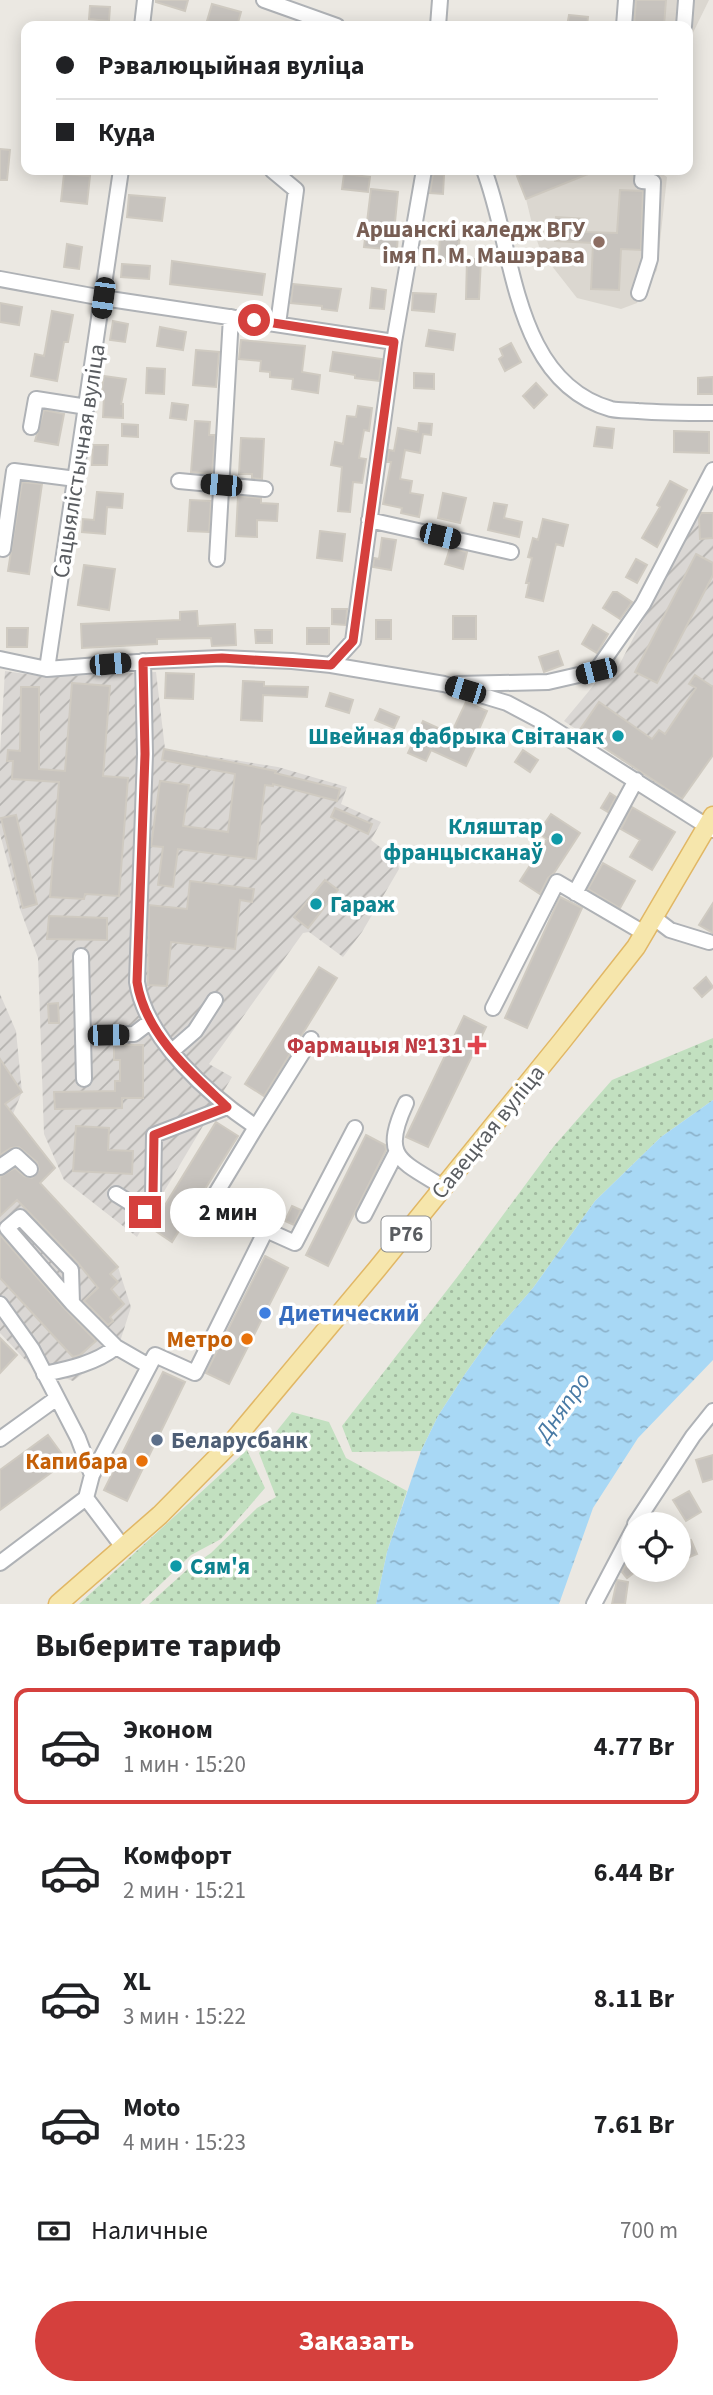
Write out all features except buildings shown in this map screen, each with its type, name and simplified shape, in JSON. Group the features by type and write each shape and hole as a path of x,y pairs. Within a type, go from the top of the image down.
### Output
{"main road":[{"name":"Савецкая вуліца","path":"58,1604 188,1489 234,1440 562,1041 648,925 711,824"}],"street":[{"path":"143,21 145,0"},
{"path":"264,0 323,21"},
{"path":"438,21 440,0"},
{"path":"624,21 626,0"},
{"path":"684,21 686,0"},
{"name":"Сацыялістычная вуліца","path":"47,669 120,175"},
{"path":"278,175 296,190 278,324"},
{"path":"331,665 353,641 394,342 423,175"},
{"path":"485,175 531,334 561,382 583,398 613,409 713,413"},
{"path":"639,293 650,259 653,182 642,181 643,175"},
{"path":"0,279 103,298 394,342"},
{"path":"217,559 231,317"},
{"path":"31,427 36,399 87,407"},
{"path":"444,684 548,682 596,671 643,604 713,470"},
{"path":"0,548 3,549 14,471 76,479"},
{"path":"178,481 265,489"},
{"path":"369,520 511,552"},
{"path":"0,659 47,669 222,658 331,665 444,684 507,703 541,720 711,824"},
{"path":"143,662 145,754 137,982 139,995 151,1020 179,1062 227,1107 256,1127"},
{"path":"575,893 636,780"},
{"path":"493,1009 557,882 575,893 648,925 709,942"},
{"path":"81,956 84,1079"},
{"path":"172,1051 195,1031 215,1000"},
{"path":"83,1035 134,1034 151,1020"},
{"path":"215,1195 311,1039"},
{"path":"406,1103 396,1124 396,1153 403,1163 443,1187"},
{"path":"116,1194 145,1212 153,1195 154,1135 227,1107"},
{"path":"0,1563 86,1498 92,1475 155,1355 195,1373 266,1230 295,1242 355,1128"},
{"path":"364,1214 396,1153"},
{"path":"0,1167 16,1156 30,1168"},
{"path":"72,1303 71,1270 20,1217 7,1228 72,1303 116,1348 149,1366"},
{"path":"0,1304 32,1349 78,1438 92,1475"},
{"path":"44,1374 70,1369 106,1355 116,1348"},
{"path":"0,1438 57,1398"},
{"path":"643,1512 685,1447 713,1411"},
{"path":"86,1498 123,1547"},
{"path":"594,1604 621,1551"}],"shaded area":[{"path":"619,0 709,0 693,33 693,21 617,21"},
{"name":"Аршанскі каледж ВГУ імя П. М. Машэрава","path":"587,175 667,177 657,270 637,303 621,309 577,298 541,252 526,199"},
{"path":"699,513 713,513 713,755 681,801 564,721 609,667 617,669"},
{"path":"5,671 46,677 156,672 165,749 278,767 347,787 341,804 381,822 371,840 397,860 399,869 362,932 343,957 309,932 303,933 209,1064 232,1077 137,1237 64,1180 44,1134 38,958 20,909 0,834 0,753"},
{"path":"0,994 16,1031 22,1092 13,1114 55,1168 40,1183 118,1267 131,1307 118,1348 73,1381 30,1365 0,1333"}],"green space":[{"path":"713,1038 713,1100 661,1137 595,1201 533,1288 494,1333 465,1374 438,1416 421,1451 352,1452 342,1426 554,1146 612,1080"},
{"path":"292,1412 329,1422 346,1458 407,1491 387,1552 376,1604 149,1604 189,1568 211,1553 257,1508 276,1497 259,1453"},
{"path":"247,1450 265,1488 221,1539 191,1555 140,1604 79,1604"}],"water":[{"name":"Дняпро","path":"713,1100 713,1360 638,1438 593,1508 559,1604 376,1604 387,1552 421,1451 438,1416 465,1374 494,1333 533,1288 595,1201 661,1137"}],"place":[{"name":"Аршанскі каледж ВГУ імя П. М. Машэрава","path":"599,242"},
{"name":"Швейная фабрыка Світанак","path":"618,736"},
{"name":"Кляштар францысканаў","path":"557,839"},
{"name":"Гараж","path":"316,904"},
{"name":"Фармацыя №131","path":"477,1045"},
{"name":"Диетический","path":"265,1313"},
{"name":"Метро","path":"247,1339"},
{"name":"Беларусбанк","path":"157,1440"},
{"name":"Капибара","path":"142,1461"},
{"name":"Сям'я","path":"176,1566"}],"route":[{"path":"145,1212 153,1195 154,1135 227,1107 179,1062 151,1020 139,995 137,982 145,754 143,662 222,658 331,665 353,641 394,342 254,320"}]}
